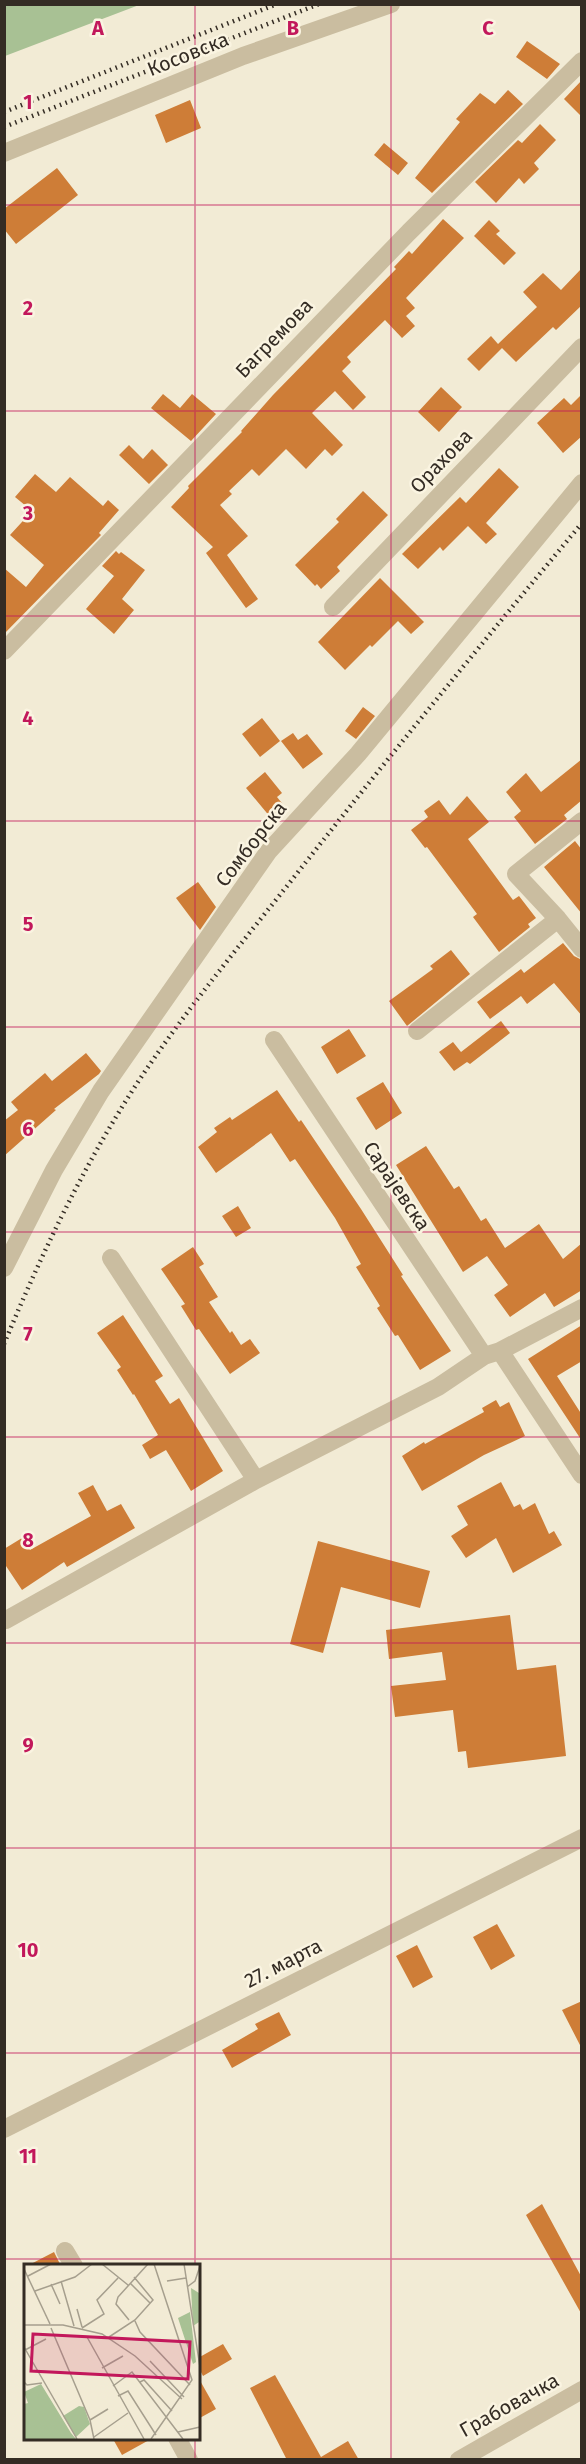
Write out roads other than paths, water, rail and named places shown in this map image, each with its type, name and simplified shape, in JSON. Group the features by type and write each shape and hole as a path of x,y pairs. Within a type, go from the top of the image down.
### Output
{"street":[{"name":"Косовска","path":"4,153 243,56 391,4"},
{"name":"Багремова","path":"4,651 384,257 582,61"},
{"name":"Орахова","path":"333,607 582,347"},
{"name":"Сомборска","path":"4,1268 54,1170 101,1091 268,852 358,754 582,483"},
{"path":"582,821 516,874 558,919 582,949"},
{"path":"417,1031 558,919"},
{"name":"Сарајевска","path":"274,1040 492,1354 582,1475"},
{"path":"111,1258 256,1480"},
{"path":"6,1620 256,1480 438,1387 492,1354 582,1308"},
{"name":"27. марта","path":"4,2129 582,1838"},
{"name":"Грабовачка","path":"459,2460 582,2390"},
{"path":"178,2440 189,2460"}],"railway":[{"path":"4,112 277,4"},
{"path":"4,127 319,4"},
{"path":"4,1344 68,1203 105,1135 146,1070 228,960 379,770 582,523"}]}
